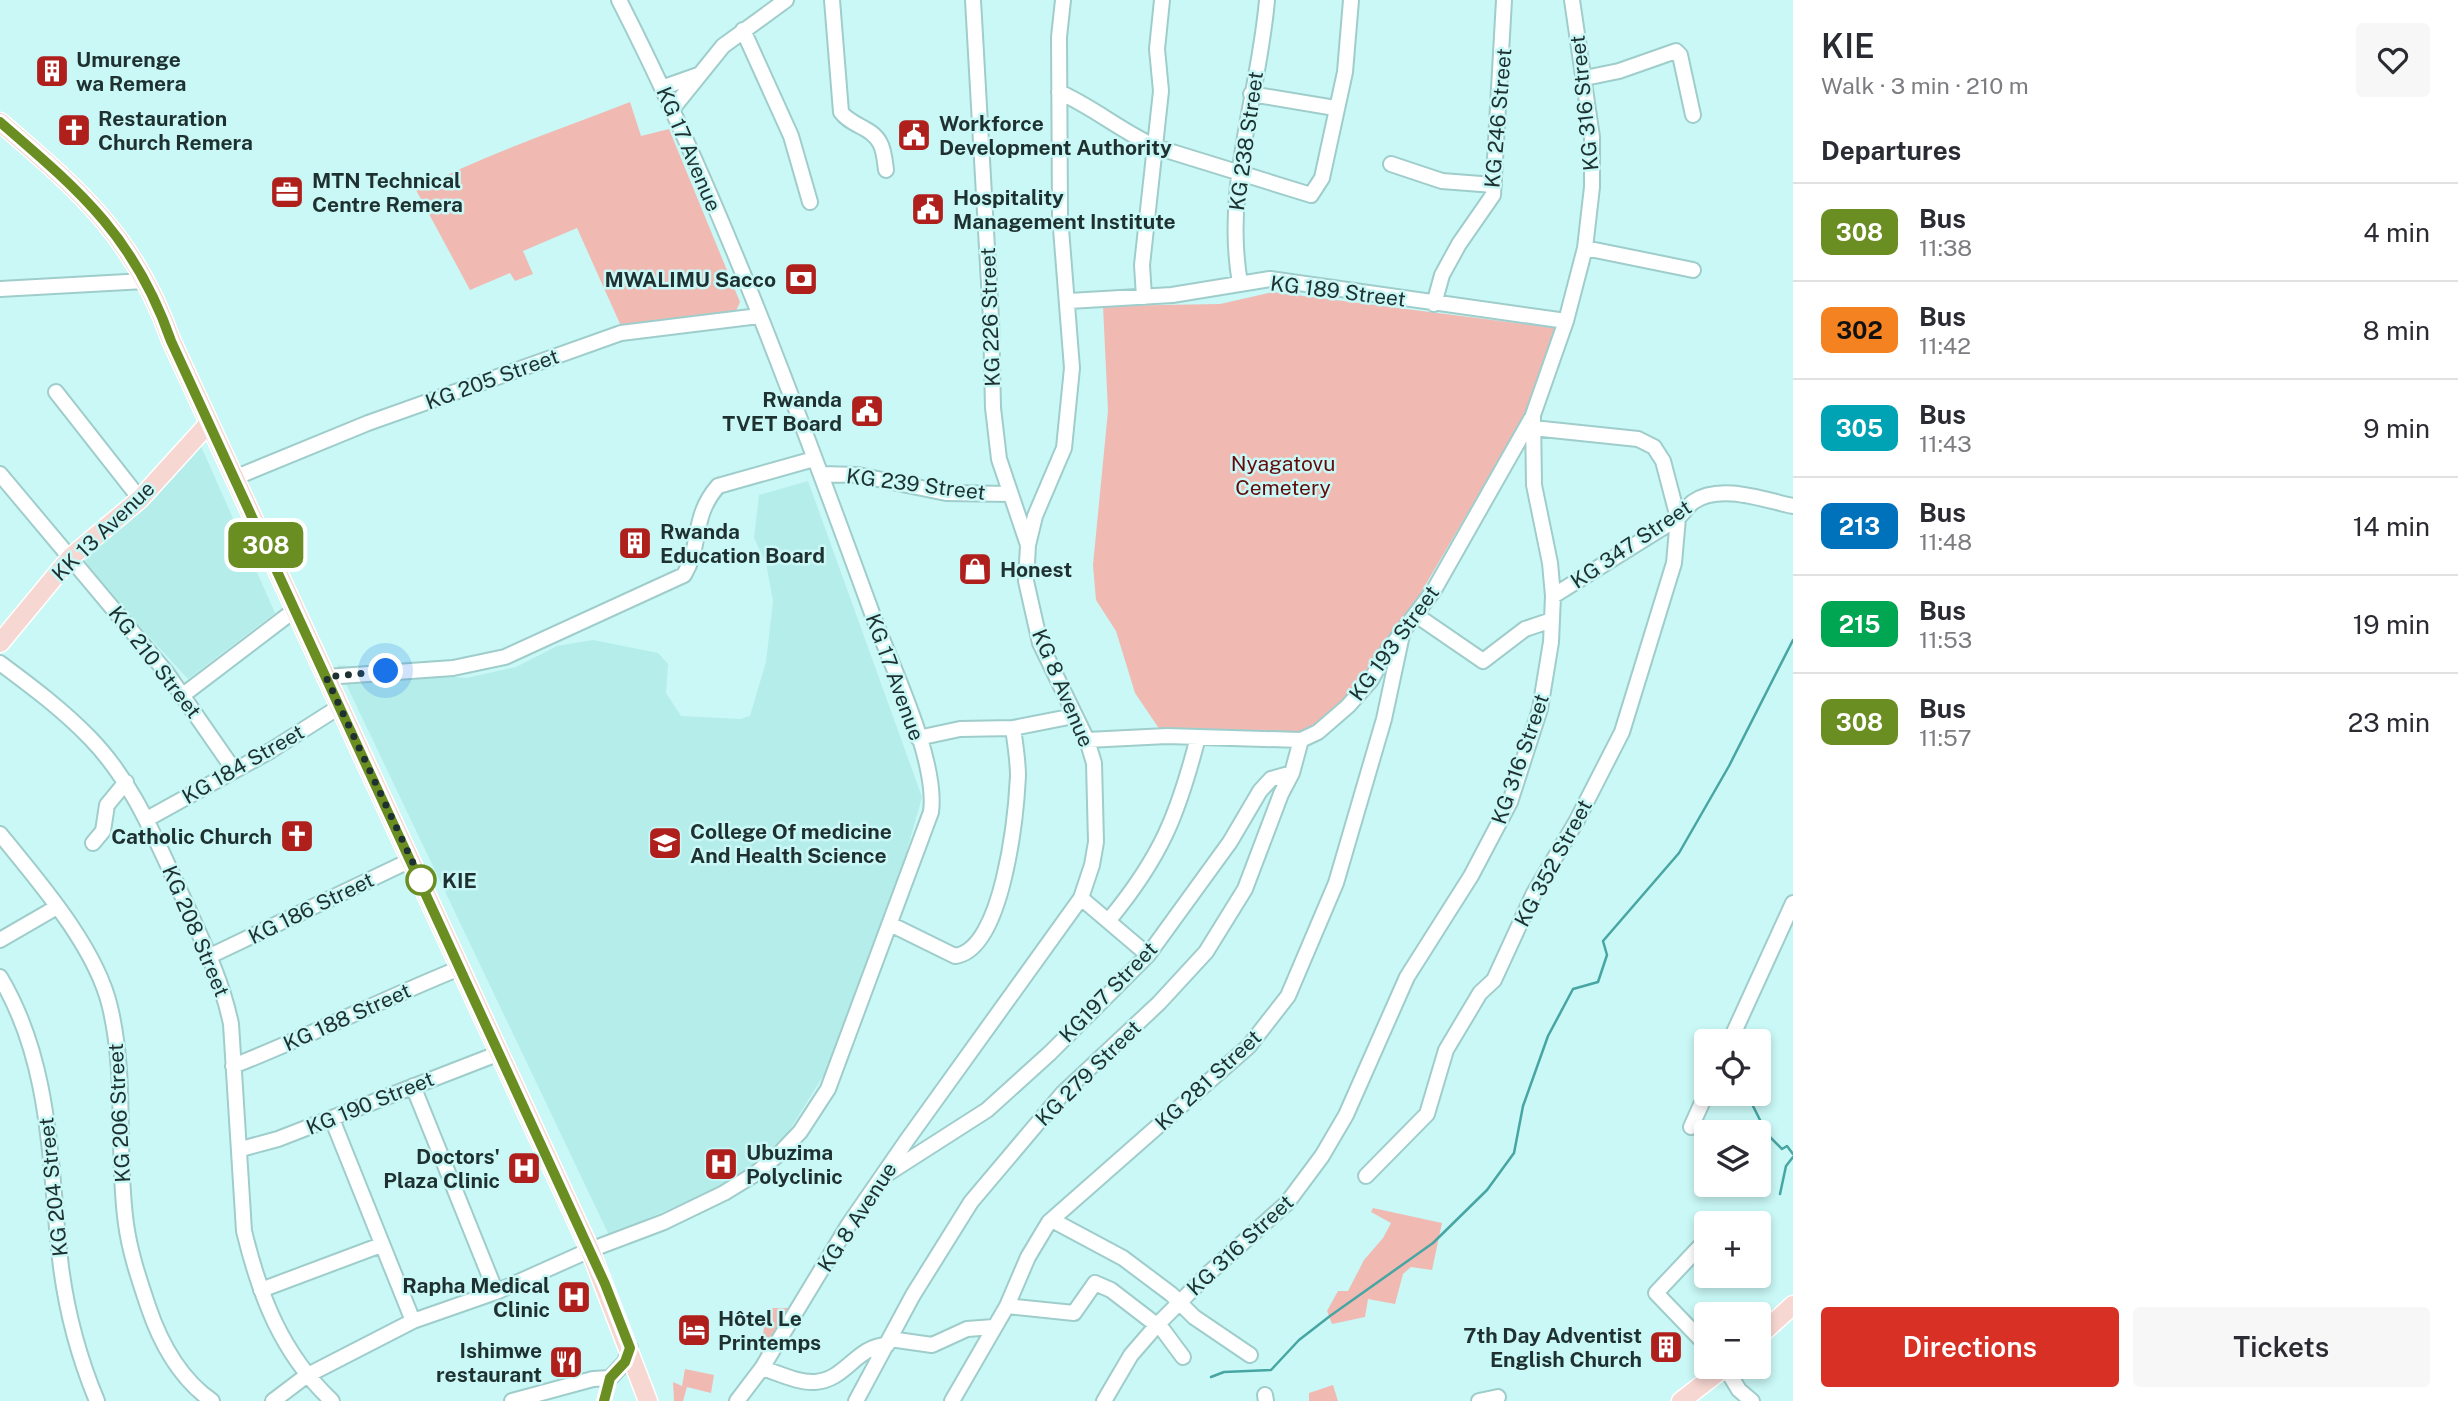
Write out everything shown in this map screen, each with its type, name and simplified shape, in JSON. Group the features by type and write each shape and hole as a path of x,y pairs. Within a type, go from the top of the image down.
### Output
{"main road":[{"path":"0,122 87,198 112,226 145,281 411,860 497,1054 590,1250 630,1348 648,1401"},
{"name":"KK 13 Avenue","path":"0,643 71,557 140,499 209,423"},
{"path":"1771,1325 1793,1305"},
{"path":"1681,1401 1709,1379"}],"street":[{"name":"KG 17 Avenue","path":"272,1401 306,1376 413,1321 496,1292 590,1250 664,1222 755,1174 800,1132 828,1089 931,812 933,795 918,738 821,474 673,108 619,0"},
{"path":"673,108 723,46 786,0"},
{"path":"832,0 841,112 848,121 867,130 881,143 886,170"},
{"name":"KG 226 Street","path":"973,0 991,319 993,408 999,459 1028,545"},
{"name":"KG 8 Avenue","path":"742,1398 849,1224 1081,898 1092,865 1098,819 1094,763 1087,740 1040,643 1026,581 1028,545 1035,516 1064,448 1072,368 1069,301 1060,216 1059,92 1063,0"},
{"path":"1144,297 1142,265 1161,92 1157,49 1162,0"},
{"name":"KG 238 Street","path":"1240,283 1235,227 1240,170 1267,0"},
{"path":"1059,92 1091,107 1135,138 1311,195 1322,178 1330,140 1350,37 1351,0"},
{"name":"KG 246 Street","path":"1434,304 1442,275 1459,244 1489,203 1494,185 1504,0"},
{"name":"KG 316 Street","path":"1104,1401 1131,1355 1179,1301 1266,1224 1298,1191 1346,1115 1407,977 1471,876 1510,802 1547,677 1552,620 1550,563 1534,485 1533,422 1566,321 1586,248 1593,169 1585,78 1573,0"},
{"path":"743,30 791,136 810,202"},
{"path":"1585,78 1619,71 1676,51 1680,55 1693,115"},
{"path":"664,87 700,75"},
{"path":"1251,94 1335,108"},
{"path":"1391,164 1441,181 1494,185"},
{"path":"1586,248 1693,270"},
{"name":"KG 189 Street","path":"1069,301 1144,297 1270,279 1566,321"},
{"path":"0,289 145,281"},
{"name":"KG 205 Street","path":"234,478 368,423 621,333 759,316"},
{"path":"56,392 140,499"},
{"name":"KG 352 Street","path":"1366,1176 1427,1114 1446,1050 1480,993 1494,979 1534,893 1576,822 1622,732 1674,563 1678,519 1663,461 1647,441 1533,422"},
{"name":"KG 193 Street","path":"1301,740 1318,733 1349,706 1371,680 1403,630 1434,590 1533,422"},
{"path":"326,677 475,665 505,657 551,638 684,575 691,559 700,514 718,486 814,459"},
{"name":"KG 210 Street","path":"0,474 183,695 234,770"},
{"name":"KG 239 Street","path":"821,474 858,475 946,493 1010,494"},
{"name":"KG 347 Street","path":"1553,596 1678,519 1693,502 1715,494 1793,506"},
{"path":"183,695 296,609"},
{"path":"1416,615 1486,661 1525,629 1552,620"},
{"name":"KG 281 Street","path":"952,1401 1007,1306 1023,1265 1052,1220 1249,1046 1289,996 1336,883 1384,719 1403,630"},
{"name":"KG 208 Street","path":"0,663 44,695 90,738 126,782 147,819 210,956 225,995 231,1024 244,1231 261,1290 278,1331 306,1376 332,1401"},
{"name":"KG 184 Street","path":"147,819 340,708"},
{"path":"918,738 960,729 1013,728 1074,716"},
{"path":"890,924 955,956 976,946 990,924 1003,881 1018,775 1013,728"},
{"path":"1087,740 1198,737 1301,740"},
{"path":"1109,920 1136,887 1165,839 1182,798 1198,737"},
{"name":"KG 279 Street","path":"856,1401 924,1277 971,1202 1063,1093 1159,1003 1206,952 1245,889 1281,794 1292,773 1301,740"},
{"name":"KG197 Street","path":"884,1176 987,1110 1148,955 1230,842 1260,791 1271,779 1292,773"},
{"path":"93,843 103,831 107,804 126,782"},
{"name":"KG 206 Street","path":"0,834 57,907 95,966 110,1006 117,1042 126,1224 133,1262 158,1334 181,1372 212,1401"},
{"name":"KG 186 Street","path":"210,956 411,860"},
{"path":"1081,898 1148,955"},
{"path":"1735,1029 1793,903"},
{"path":"0,940 57,907"},
{"name":"KG 188 Street","path":"233,1066 460,968"},
{"name":"KG 204 Street","path":"1,982 27,1030 40,1072 64,1283 80,1355 97,1401"},
{"name":"KG 190 Street","path":"240,1149 278,1139 497,1054"},
{"path":"412,1086 496,1292"},
{"path":"1691,1127 1701,1106"},
{"path":"332,1119 413,1321"},
{"path":"1052,1220 1123,1258 1179,1301 1194,1317 1250,1355"},
{"path":"261,1290 381,1245"},
{"path":"1694,1253 1656,1293 1694,1333"},
{"path":"1007,1306 1074,1314 1095,1283 1111,1290 1157,1325 1183,1357"},
{"path":"762,1368 800,1380 823,1381 847,1367 869,1346 888,1342 932,1345 967,1329 994,1327"},
{"path":"512,1401 593,1379 610,1378 625,1362 630,1348"},
{"path":"1736,1395 1752,1401"},
{"path":"1479,1401 1498,1397"}],"shaded area":[{"path":"200,444 275,613 188,679 82,564"},
{"name":"College Of medicine And Health Science","path":"808,481 922,797 896,889 830,1065 787,1134 731,1183 609,1235 337,665 466,678 516,667 557,646 593,640 658,653 668,664 666,693 681,716 740,719 750,716 766,662 773,601 766,563 754,538 759,495"}],"green space":[{"path":"630,102 641,136 669,129 740,302 736,311 621,326 577,228 523,251 533,274 515,281 510,273 470,290 416,190 495,154"},
{"name":"Nyagatovu Cemetery","path":"1273,292 1556,328 1526,413 1409,613 1343,700 1312,728 1294,733 1160,730 1135,693 1116,631 1096,600 1093,565 1108,411 1103,306 1220,304"},
{"path":"1373,1208 1442,1223 1432,1270 1411,1267 1403,1274 1395,1304 1368,1299 1365,1317 1332,1324 1327,1311 1338,1291 1348,1291 1364,1260 1383,1238 1391,1223 1371,1212"},
{"path":"767,1308 788,1308 759,1361"},
{"path":"685,1369 714,1375 711,1393 687,1387 683,1401 674,1401 673,1382 682,1386"},
{"path":"1333,1385 1338,1401 1309,1401 1309,1393"}],"waterway":[{"path":"1211,1377 1224,1372 1271,1370 1299,1340 1433,1243 1487,1190 1514,1153 1523,1106 1548,1036 1573,989 1598,982 1607,955 1603,941 1679,853 1729,766 1793,640"},
{"path":"1753,1106 1767,1134 1782,1149 1787,1146 1793,1154"},
{"path":"1780,1194 1786,1166 1793,1157"}],"bus line":[{"name":"308","path":"0,122 87,198 112,226 130,253 160,310 171,341 605,1284 630,1348 625,1362 610,1378 604,1401"}],"place":[{"name":"Umurenge wa Remera","path":"52,71"},
{"name":"Restauration Church Remera","path":"74,130"},
{"name":"Workforce Development Authority","path":"914,135"},
{"name":"MTN Technical Centre Remera","path":"287,192"},
{"name":"Hospitality Management Institute","path":"928,209"},
{"name":"MWALIMU Sacco","path":"801,279"},
{"name":"Rwanda TVET Board","path":"867,411"},
{"name":"Rwanda Education Board","path":"635,543"},
{"name":"Honest","path":"975,569"},
{"name":"Catholic Church","path":"297,836"},
{"name":"College Of medicine And Health Science","path":"665,843"},
{"name":"KIE","path":"421,880"},
{"name":"Ubuzima Polyclinic","path":"721,1164"},
{"name":"Doctors' Plaza Clinic","path":"524,1168"},
{"name":"Rapha Medical Clinic","path":"574,1297"},
{"name":"Hôtel Le Printemps","path":"694,1330"},
{"name":"7th Day Adventist English Church","path":"1666,1347"},
{"name":"Ishimwe restaurant","path":"566,1362"}],"route":[{"path":"386,671 326,677 421,880"}]}
